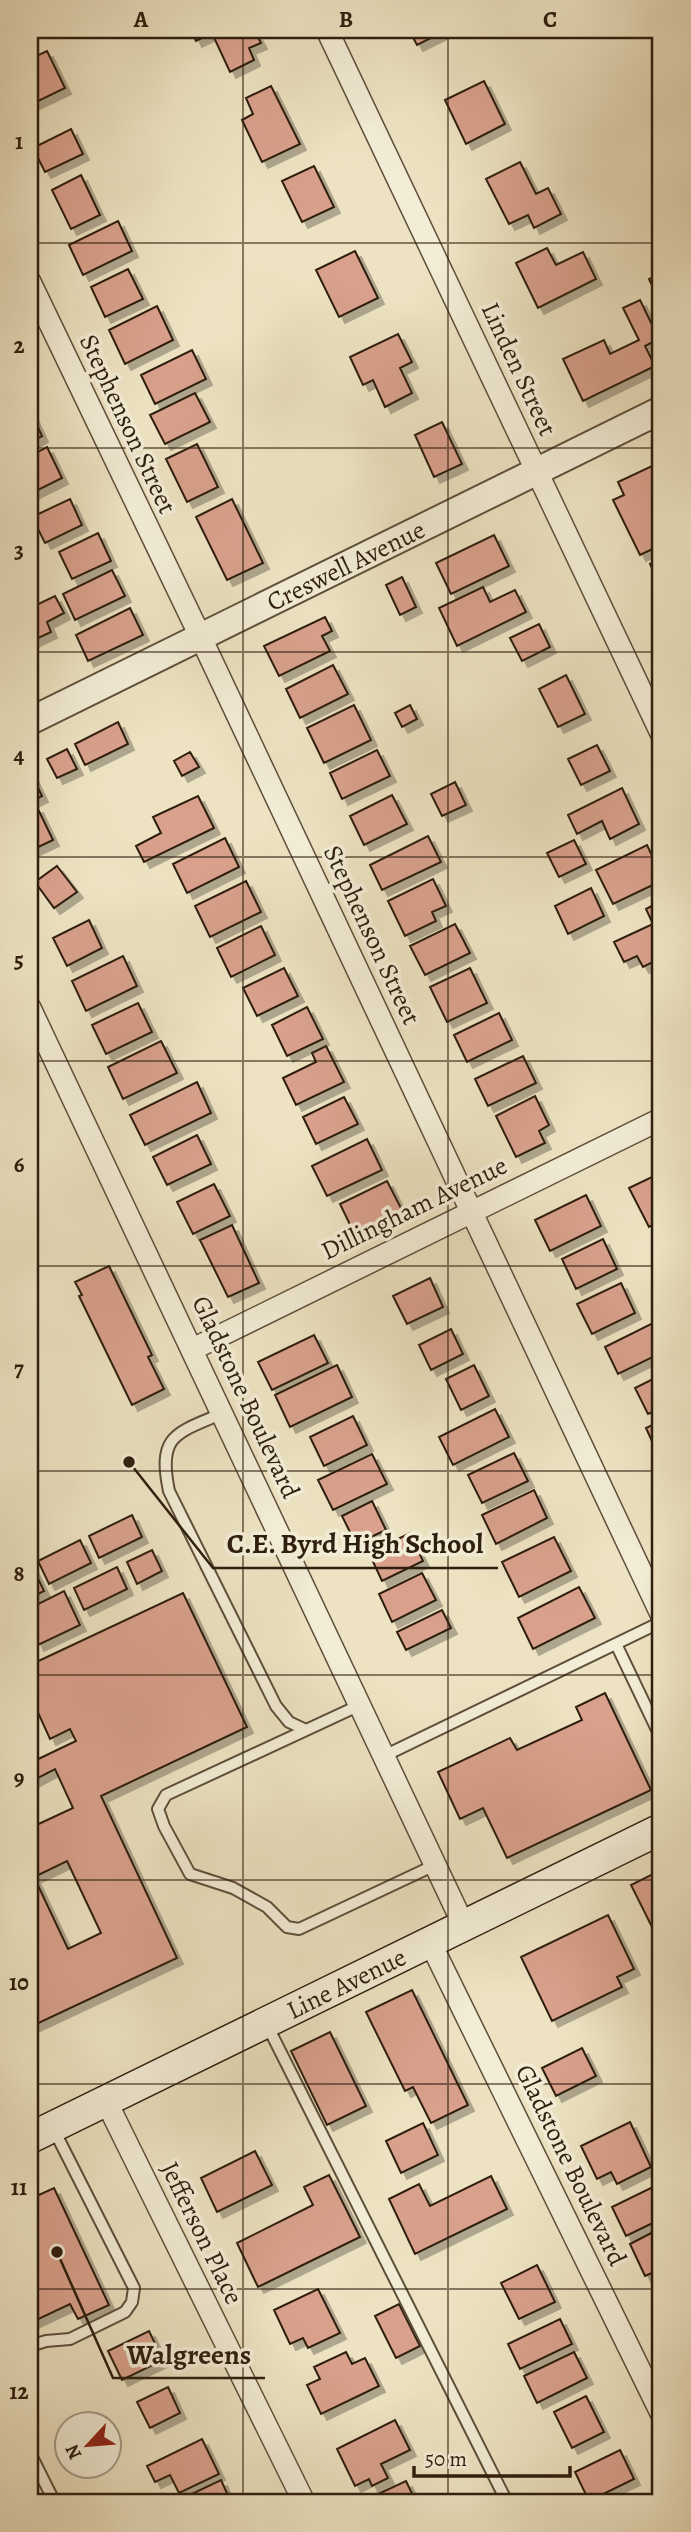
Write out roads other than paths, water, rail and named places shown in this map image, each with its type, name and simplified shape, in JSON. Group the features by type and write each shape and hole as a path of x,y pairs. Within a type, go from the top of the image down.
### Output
{"main road":[{"name":"Line Avenue","path":"41,2133 661,1829"}],"street":[{"name":"Linden Street","path":"327,30 661,733"},
{"name":"Stephenson Street","path":"30,282 201,638 661,1614"},
{"name":"Creswell Avenue","path":"30,721 661,410"},
{"name":"Gladstone Boulevard","path":"30,1008 464,1926"},
{"name":"Dillingham Avenue","path":"192,1349 661,1119"},
{"name":"Gladstone Boulevard","path":"430,1942 661,2413"},
{"name":"Jefferson Place","path":"106,2101 304,2502"}],"lane":[{"path":"223,1413 178,1433 166,1448 164,1470 169,1491 276,1706 289,1722 306,1730"},
{"path":"384,1756 661,1622"},
{"path":"616,1644 661,1738"},
{"path":"360,1705 166,1795 158,1809 164,1826 190,1874 233,1888 267,1908 287,1927 299,1929 435,1864"},
{"path":"265,2023 507,2502"},
{"path":"30,2346 46,2341 70,2339 125,2312 132,2302 134,2288 41,2133"},
{"path":"30,2453 52,2497 41,2502"}],"place":[{"name":"C.E. Byrd High School","path":"129,1462"},
{"name":"Walgreens","path":"57,2252"}]}
